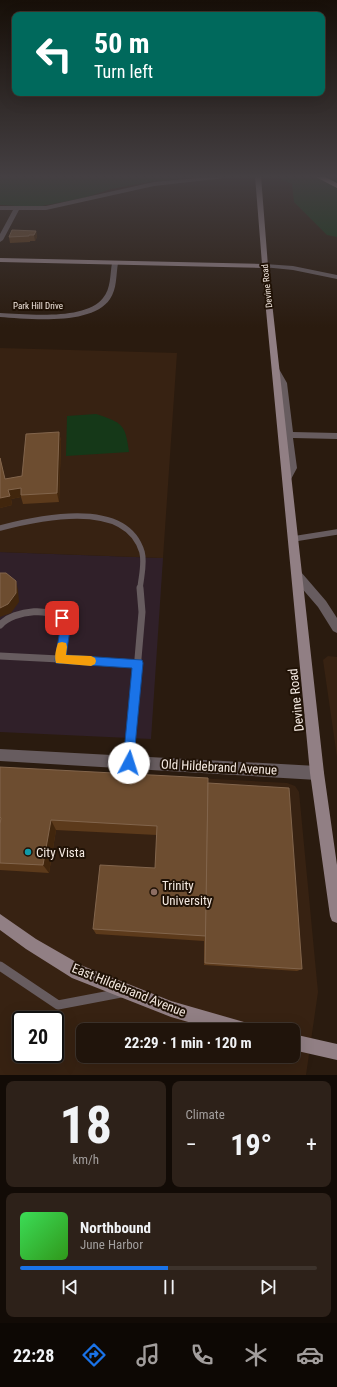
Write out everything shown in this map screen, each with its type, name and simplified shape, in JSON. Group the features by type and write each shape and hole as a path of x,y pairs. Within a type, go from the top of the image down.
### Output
{"street":[{"path":"0,240 7,226"},
{"name":"Devine Road","path":"262,226 317,773 336,890 337,916"},
{"path":"0,260 265,266 293,268 337,277"},
{"name":"Park Hill Drive","path":"0,315 52,316 84,313 105,302 108,296 115,263"},
{"name":"Devine Road","path":"276,371 284,383 292,468 287,479"},
{"path":"289,435 337,436"},
{"path":"297,574 322,604 337,628"},
{"name":"Old Hildebrand Avenue","path":"0,755 317,773"},
{"name":"East Hildebrand Avenue","path":"0,921 32,944 78,972 171,1009 220,1023"},
{"path":"300,1044 337,1052"}],"lane":[{"path":"0,528 37,518 54,516 80,516 106,520 119,525 131,535 139,545 143,561 140,589 142,612 129,763"},
{"path":"293,539 337,532"},
{"path":"0,624 5,619 30,613 55,614 62,618 66,624 60,660"},
{"path":"0,656 138,663"},
{"path":"0,966 58,1005 128,992"}],"shaded area":[{"path":"0,348 177,353 163,558 0,552"},
{"path":"0,552 163,558 151,739 0,732"},
{"path":"328,656 337,657 337,757 323,660"},
{"name":"Trinity University","path":"0,767 287,783 295,786 299,792 318,992 306,1075 0,1075"}],"green space":[{"path":"318,226 337,226 337,237 327,235"},
{"path":"96,414 112,420 121,426 126,436 129,452 66,456 67,416"}],"building":[{"path":"12,230 36,231 34,235 9,237"},
{"path":"59,432 57,493 21,495 21,488 8,490 10,496 0,498 0,458 5,479 22,476 26,434"},
{"path":"0,573 6,573 16,581 16,593 8,604 0,608"},
{"name":"City Vista","path":"0,767 208,778 206,936 93,929 100,865 155,868 157,826 51,820 43,865 0,863"},
{"path":"208,783 289,788 302,969 205,963"}],"slow traffic":[{"path":"62,647 60,660 91,661"}],"place":[{"name":"City Vista","path":"28,852"},
{"name":"Trinity University","path":"154,892"}],"route":[{"path":"62,618 66,624 60,660 138,663 129,763"}]}
